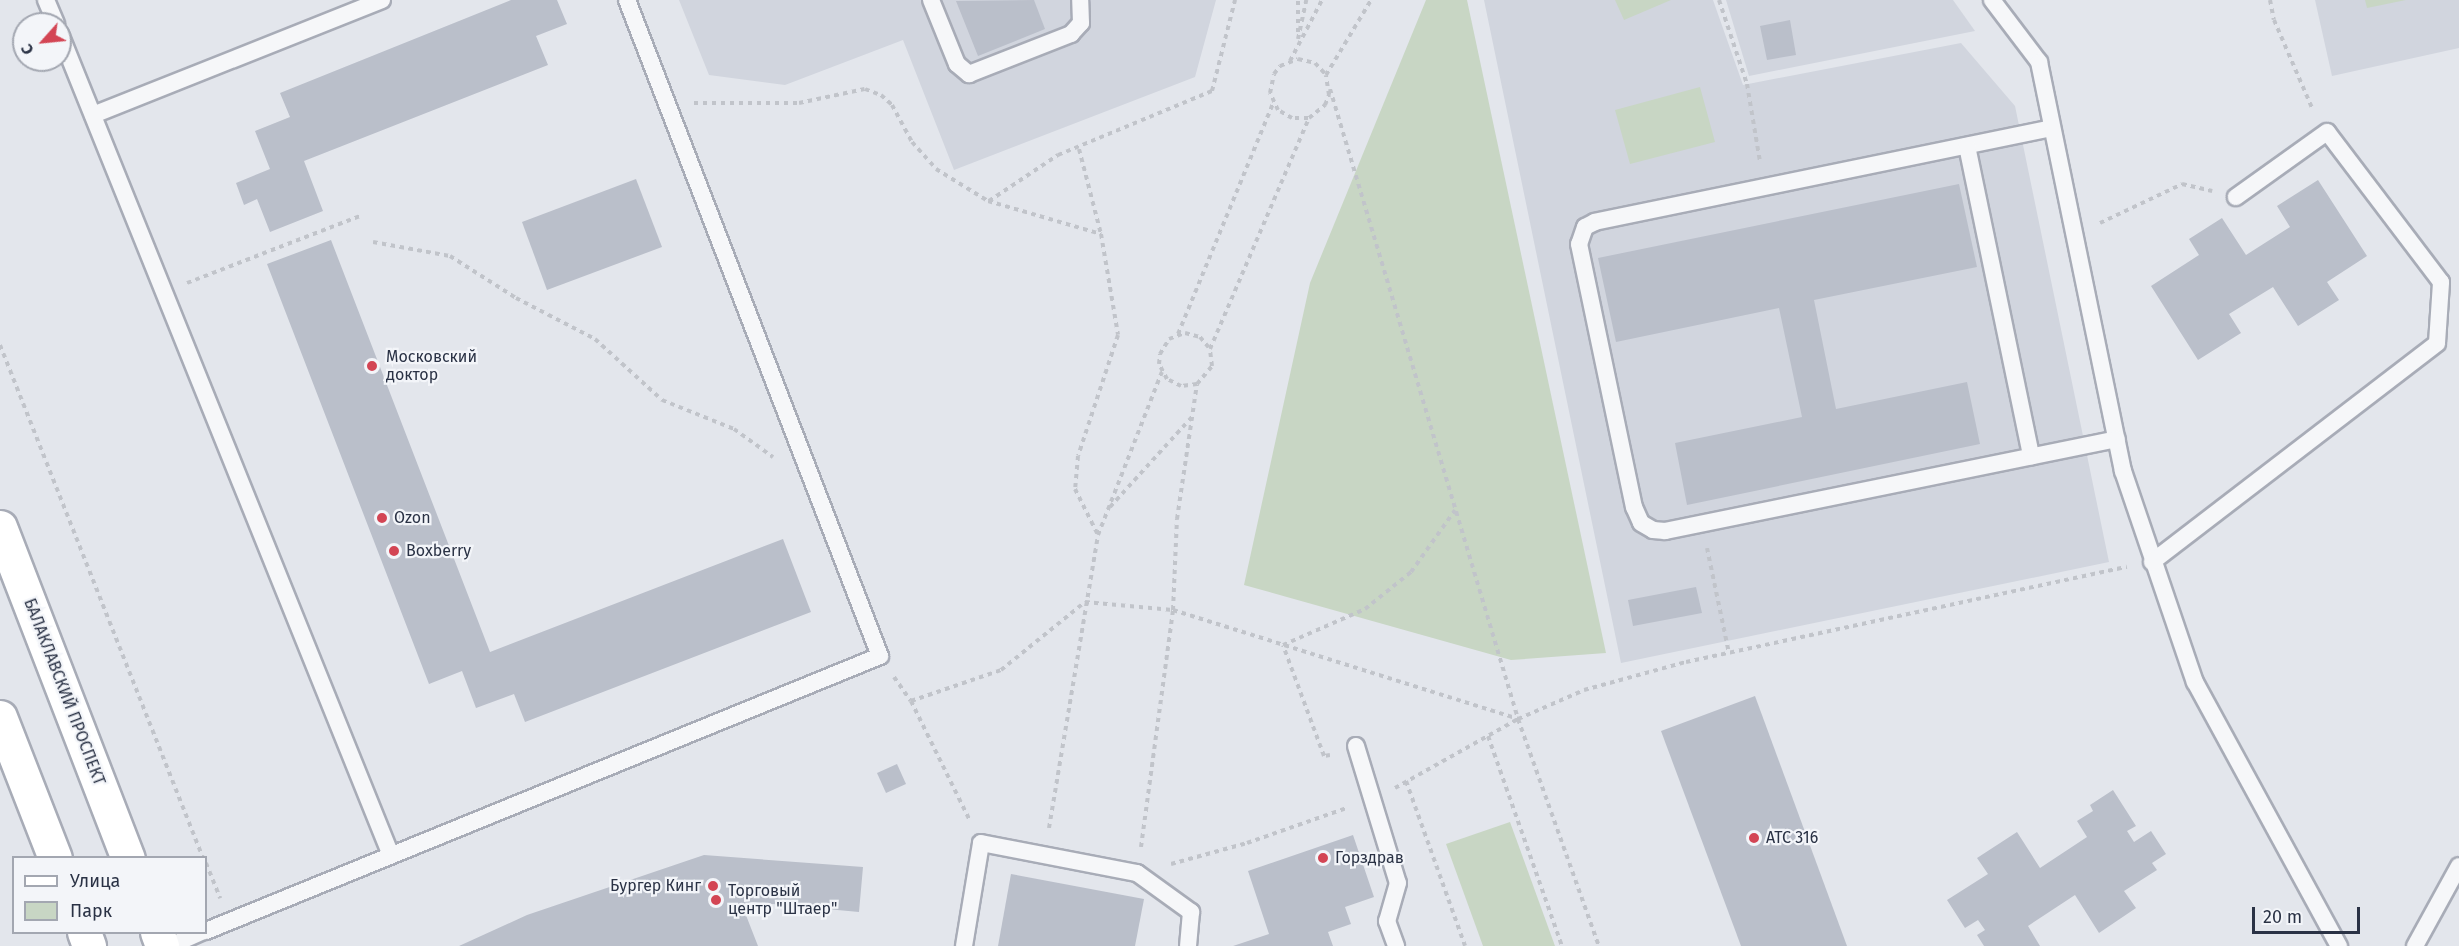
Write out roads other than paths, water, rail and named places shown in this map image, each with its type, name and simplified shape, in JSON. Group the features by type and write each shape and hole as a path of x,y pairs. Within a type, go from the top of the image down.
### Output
{"main road":[{"name":"БАЛАКЛАВСКИЙ ПРОСПЕКТ","path":"0,527 127,856"},
{"path":"0,717 54,856"}],"lane":[{"path":"93,115 382,0"},
{"path":"207,931 390,853 880,656 817,488 664,103 627,0"},
{"path":"931,0 957,64 969,74 1071,34 1081,23 1080,0"},
{"path":"1992,0 2039,62 2116,439 2152,562 2196,682 2339,946"},
{"path":"72,63 390,853"},
{"path":"2052,128 1595,222 1580,234 1579,244 1637,515 1641,523 1653,530 1702,524 2116,439"},
{"path":"2152,562 2437,343 2442,282 2327,132 2236,197"},
{"path":"1967,146 2031,456"},
{"path":"1356,746 1398,882 1388,921 1396,946"},
{"path":"964,946 981,843 1137,873 1191,912 1188,946"},
{"path":"2415,946 2459,866"},
{"path":"170,946 199,934"}],"place":[{"name":"Московский доктор","path":"372,366"},
{"name":"Ozon","path":"382,518"},
{"name":"Boxberry","path":"394,551"},
{"name":"АТС 316","path":"1754,838"},
{"name":"Горздрав","path":"1323,858"},
{"name":"Бургер Кинг","path":"713,886"},
{"name":"Торговый центр \"Штаер\"","path":"716,900"}]}
